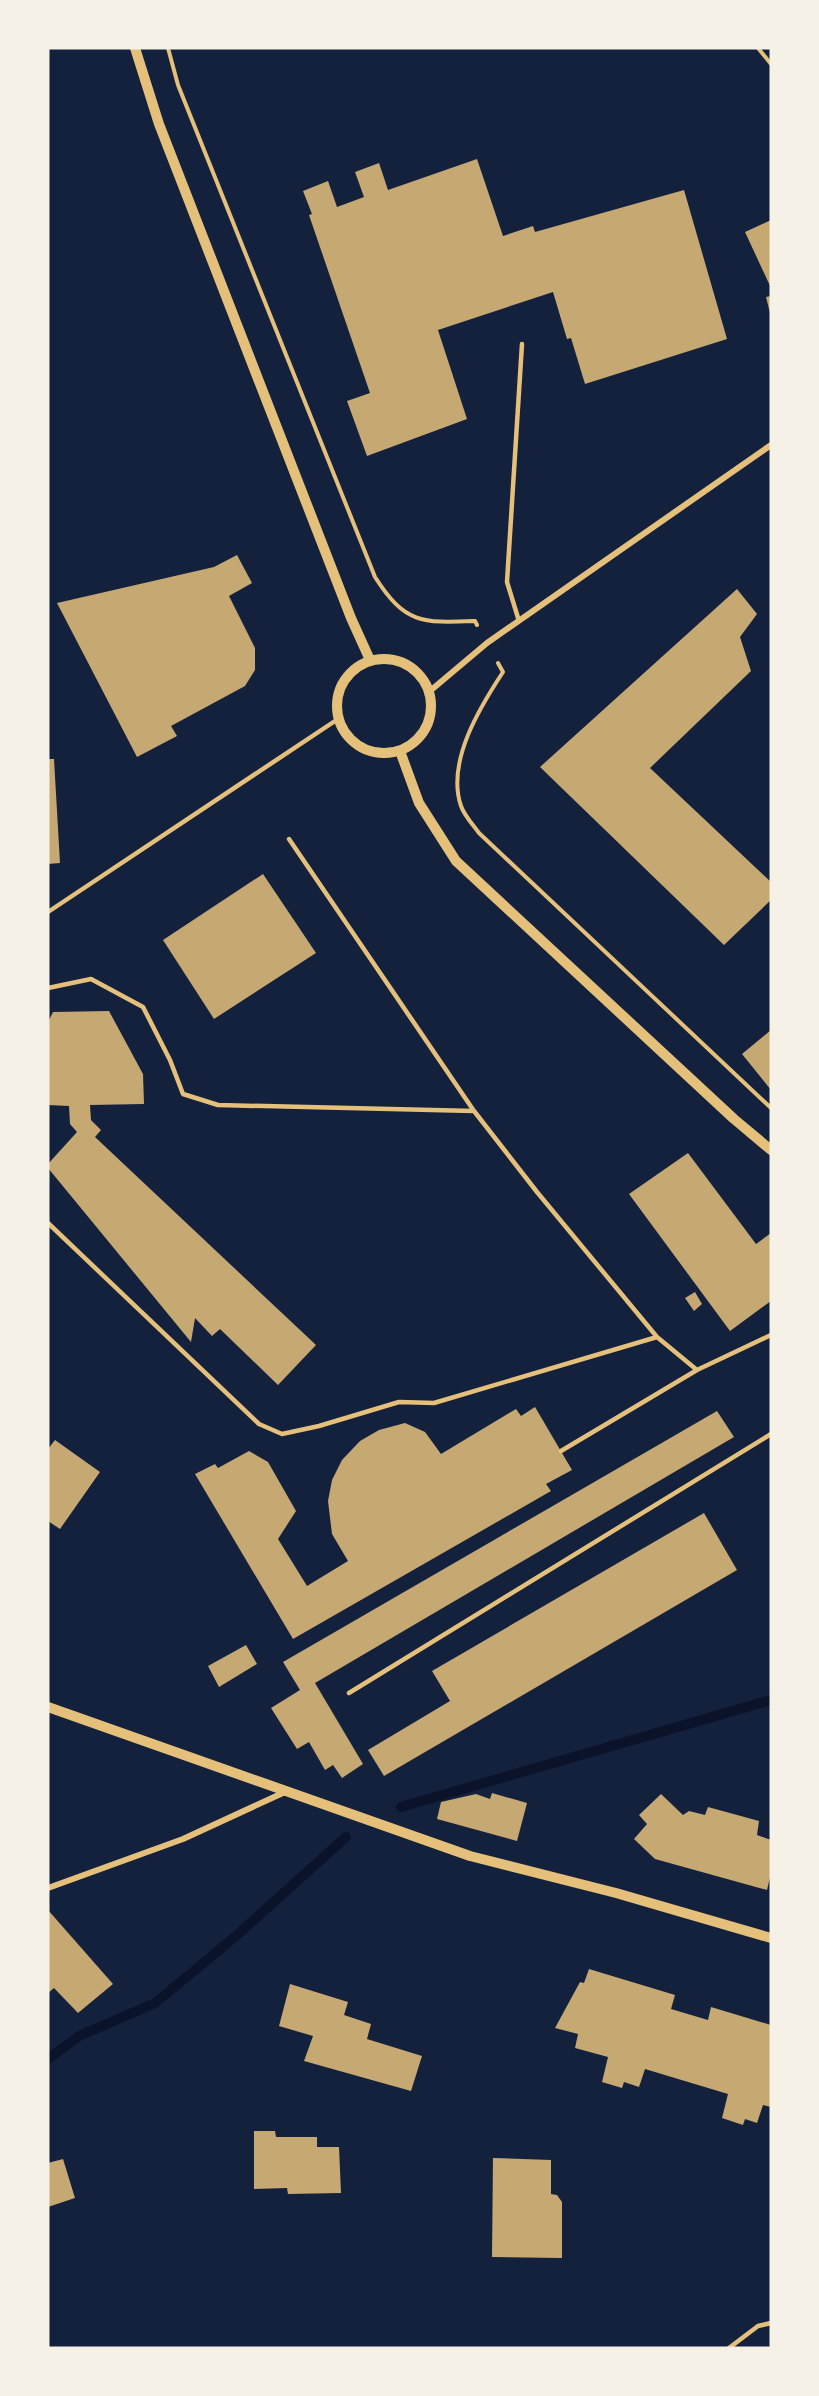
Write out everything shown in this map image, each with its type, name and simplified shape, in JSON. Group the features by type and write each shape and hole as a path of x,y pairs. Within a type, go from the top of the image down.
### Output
{"street":[{"path":"135,48 167,146 346,607 370,660"},
{"path":"430,691 487,643 771,445"},
{"path":"385,658 400,660 423,678 430,691 431,710 426,727 416,742 400,751 381,753 362,748 348,736 338,719 337,701 342,683 354,669 370,660 385,658"},
{"path":"400,751 419,803 456,861 734,1119 771,1150"},
{"path":"48,1707 471,1856 616,1893 771,1938"},
{"path":"48,1888 183,1839 285,1792"}],"lane":[{"path":"519,621 507,582 522,344"},
{"path":"48,912 150,847 338,719"},
{"path":"289,839 474,1110 537,1192 657,1336 697,1370"},
{"path":"48,988 91,980 143,1007 171,1060 183,1094 218,1105 474,1110"},
{"path":"48,1223 259,1424 282,1434 319,1426 399,1402 434,1403 657,1336"},
{"path":"561,1451 697,1370 771,1335"},
{"path":"349,1693 771,1434"},
{"path":"729,2348 758,2326 771,2323"}],"path":[{"path":"168,48 178,85 375,577 387,596 400,609 423,622 474,621 503,672 469,731 461,757 458,787 461,807 479,833 771,1108"},
{"path":"758,48 771,64"}],"building":[{"path":"477,159 503,236 533,226 535,232 684,190 727,339 585,384 571,338 567,339 553,292 438,330 467,419 367,456 347,401 370,393 309,215 312,214 303,191 328,181 337,207 364,197 355,172 379,163 388,190"},
{"path":"771,220 771,288 745,232"},
{"path":"771,296 771,313 770,313 766,297"},
{"path":"237,555 252,583 229,596 255,648 255,670 245,686 171,726 177,736 137,757 57,603 214,567"},
{"path":"737,589 757,614 740,637 751,671 650,768 771,882 771,900 724,945 540,767"},
{"path":"48,759 54,759 60,863 48,864"},
{"path":"263,874 316,953 214,1019 163,940"},
{"path":"109,1011 143,1074 144,1104 90,1105 91,1120 101,1130 95,1137 316,1345 278,1385 220,1329 212,1336 195,1318 191,1342 48,1168 48,1164 77,1132 70,1124 69,1106 48,1105 48,1022 53,1012"},
{"path":"771,1030 771,1090 742,1054"},
{"path":"688,1153 756,1244 771,1233 771,1301 730,1331 629,1194"},
{"path":"695,1292 702,1304 694,1311 685,1298"},
{"path":"535,1407 572,1470 546,1484 551,1491 293,1639 195,1474 215,1464 218,1468 249,1451 268,1462 296,1511 278,1539 307,1586 348,1561 332,1534 328,1501 332,1480 342,1460 360,1441 379,1430 405,1423 425,1432 441,1454 516,1409 521,1416"},
{"path":"717,1411 734,1437 315,1683 363,1764 342,1778 333,1765 325,1770 309,1742 297,1749 271,1708 300,1690 283,1662"},
{"path":"55,1440 100,1472 60,1529 48,1521 48,1449"},
{"path":"704,1513 737,1570 384,1776 368,1750 450,1701 432,1671"},
{"path":"246,1645 257,1664 219,1687 208,1666"},
{"path":"492,1793 527,1803 517,1841 437,1819 441,1802 476,1794 490,1799"},
{"path":"661,1794 683,1815 689,1811 705,1815 708,1807 759,1821 757,1835 771,1840 771,1873 767,1890 655,1859 634,1839 647,1824 639,1815"},
{"path":"48,1910 113,1984 78,2013 54,1988 48,1993"},
{"path":"589,1969 675,1995 671,2009 708,2020 711,2007 771,2025 771,2107 763,2105 757,2123 745,2119 743,2125 722,2118 728,2094 645,2069 639,2087 624,2082 622,2088 602,2082 608,2057 575,2048 578,2034 555,2028 580,1982 584,1983"},
{"path":"290,1984 348,2002 344,2015 371,2024 367,2039 422,2056 411,2091 304,2061 313,2036 279,2026"},
{"path":"254,2131 275,2131 276,2137 317,2137 317,2147 339,2147 341,2193 288,2194 287,2188 254,2189"},
{"path":"493,2158 551,2160 551,2194 557,2195 562,2202 562,2258 492,2257"},
{"path":"63,2159 75,2198 48,2207 48,2163"}],"waterway":[{"path":"401,1807 771,1700"},
{"path":"48,2059 79,2036 155,2003 236,1936 346,1837"}]}
